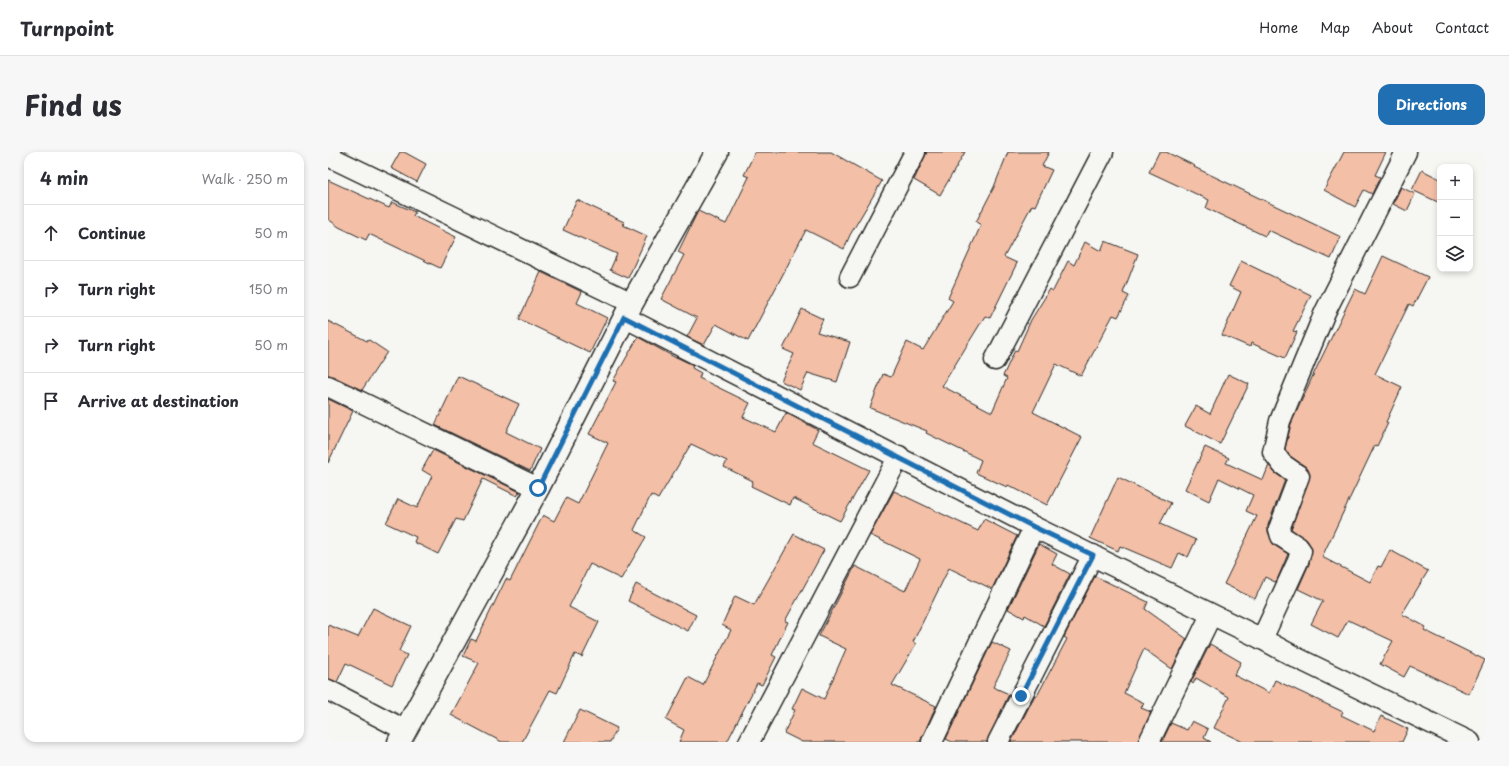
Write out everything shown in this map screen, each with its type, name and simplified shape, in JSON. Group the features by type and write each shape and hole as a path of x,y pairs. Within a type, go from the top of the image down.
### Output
{"main road":[{"path":"402,736 538,488 628,310 717,152"}],"street":[{"path":"850,277 915,152"},
{"path":"995,360 1103,152"},
{"path":"1262,639 1298,561 1301,551 1298,547 1281,536 1279,529 1300,476 1282,464 1273,452 1280,421 1325,312 1406,152"},
{"path":"328,156 628,310 1034,527 1262,639 1319,669 1470,742"},
{"path":"328,386 538,488"},
{"path":"749,742 899,456"},
{"path":"932,742 1034,527"},
{"path":"998,742 1093,555"},
{"path":"1149,742 1211,615"},
{"path":"328,690 402,736"}],"building":[{"path":"400,152 404,152 426,164 417,182 391,168"},
{"path":"755,152 831,152 882,181 850,235 844,249 806,230 748,341 716,324 704,345 687,337 697,318 661,299 684,255 678,252 698,211 726,224 749,177 744,175"},
{"path":"927,152 965,152 940,195 914,180"},
{"path":"1008,152 1049,152 1042,166 1052,170 1035,206 1032,205 1004,257 1017,263 990,318 985,316 942,386 992,412 1007,378 1003,376 1015,350 1017,351 1031,320 1050,289 1053,291 1068,261 1074,265 1085,242 1101,251 1105,241 1138,254 1123,293 1129,296 1118,317 1113,315 1081,376 1056,364 1033,412 1082,437 1047,505 1008,485 1007,487 976,473 981,460 926,433 927,431 870,408 883,374 891,377 907,342 923,350 953,301 948,298 981,225 976,222 994,187"},
{"path":"1159,152 1166,152 1195,166 1194,167 1341,237 1331,259 1268,230 1265,236 1206,208 1209,200 1149,172"},
{"path":"1344,152 1386,152 1375,175 1380,177 1372,194 1364,190 1355,207 1324,190"},
{"path":"1422,170 1437,178 1437,202 1412,190"},
{"path":"328,180 389,208 392,202 415,212 413,216 456,237 440,268 369,234 366,240 339,227 328,219"},
{"path":"1401,187 1415,194 1407,211 1393,204"},
{"path":"577,200 624,222 623,225 647,236 628,278 610,270 617,254 563,230"},
{"path":"1383,256 1428,277 1413,306 1409,304 1375,374 1402,387 1386,422 1388,423 1377,446 1375,445 1322,557 1370,582 1378,566 1381,567 1390,550 1428,571 1402,614 1426,627 1424,630 1485,660 1469,694 1410,666 1404,677 1380,664 1393,641 1348,620 1338,638 1311,624 1323,601 1298,589 1309,564 1312,549 1307,540 1291,529 1310,475 1306,467 1290,456 1285,449 1291,424 1355,289 1365,294"},
{"path":"1241,261 1311,295 1293,331 1297,332 1285,358 1251,343 1250,347 1222,335 1241,292 1229,286"},
{"path":"541,272 582,292 577,303 607,318 590,353 519,319"},
{"path":"802,309 823,319 817,332 850,342 837,382 808,373 800,390 781,381 794,354 783,349"},
{"path":"328,321 367,341 369,340 387,352 362,390 328,375"},
{"path":"638,337 676,358 693,365 692,368 701,373 699,378 750,403 743,417 776,432 786,413 818,430 812,442 869,470 840,521 793,498 790,505 751,486 753,481 724,467 727,461 691,444 658,499 651,495 634,530 646,537 621,579 590,564 569,607 599,622 582,657 575,654 557,693 550,690 522,742 502,742 451,715 479,663 463,656 471,639 476,641 506,579 510,581 543,515 554,521 566,498 578,504 608,443 589,434 616,382 613,381"},
{"path":"1228,374 1249,384 1220,444 1185,426 1196,406 1210,414"},
{"path":"458,376 519,404 506,432 540,449 530,471 435,425"},
{"path":"328,399 353,411 328,463"},
{"path":"1205,447 1229,458 1226,463 1263,480 1269,465 1275,473 1285,480 1268,525 1268,532 1274,545 1288,554 1277,580 1275,582 1265,577 1255,599 1224,584 1257,516 1246,511 1253,495 1219,478 1209,501 1185,489"},
{"path":"433,450 520,492 517,496 483,479 463,521 456,519 438,554 414,542 416,537 386,523 398,499 417,508 432,476 422,470"},
{"path":"1118,477 1171,503 1160,524 1196,540 1188,557 1179,553 1172,568 1120,546 1118,551 1090,538"},
{"path":"894,491 978,531 984,519 1017,536 992,589 949,568 913,642 916,644 892,685 936,706 920,742 802,742 784,733 795,710 792,709 802,688 824,699 846,649 819,636 855,566 905,591 920,559 870,535"},
{"path":"794,534 824,550 785,621 788,622 772,655 776,657 762,685 757,683 727,742 679,742 684,730 666,720 688,677 703,685 731,630 722,625 735,596 754,605"},
{"path":"1039,544 1057,554 1052,564 1070,574 1044,626 1025,615 1024,618 1008,609"},
{"path":"1095,576 1148,602 1145,609 1187,639 1172,669 1144,649 1124,693 1144,703 1141,708 1151,712 1138,742 1011,742 1035,695 1037,696 1067,639 1064,637"},
{"path":"636,584 696,615 688,631 628,601"},
{"path":"373,608 411,626 399,651 407,655 392,685 346,663 337,682 328,679 328,625 358,637"},
{"path":"992,642 1011,651 993,687 1009,694 987,742 952,742 946,739"},
{"path":"1210,644 1241,662 1234,675 1269,693 1275,680 1343,712 1341,715 1374,731 1381,716 1408,729 1402,742 1243,742 1214,728 1229,697 1196,678 1193,684 1191,682"},
{"path":"580,710 617,728 610,742 564,742"},
{"path":"1192,721 1208,729 1204,738 1211,742 1162,742 1171,723 1187,730"}],"route":[{"path":"538,488 624,317 899,456 1034,527 1093,555 1021,696"}]}
